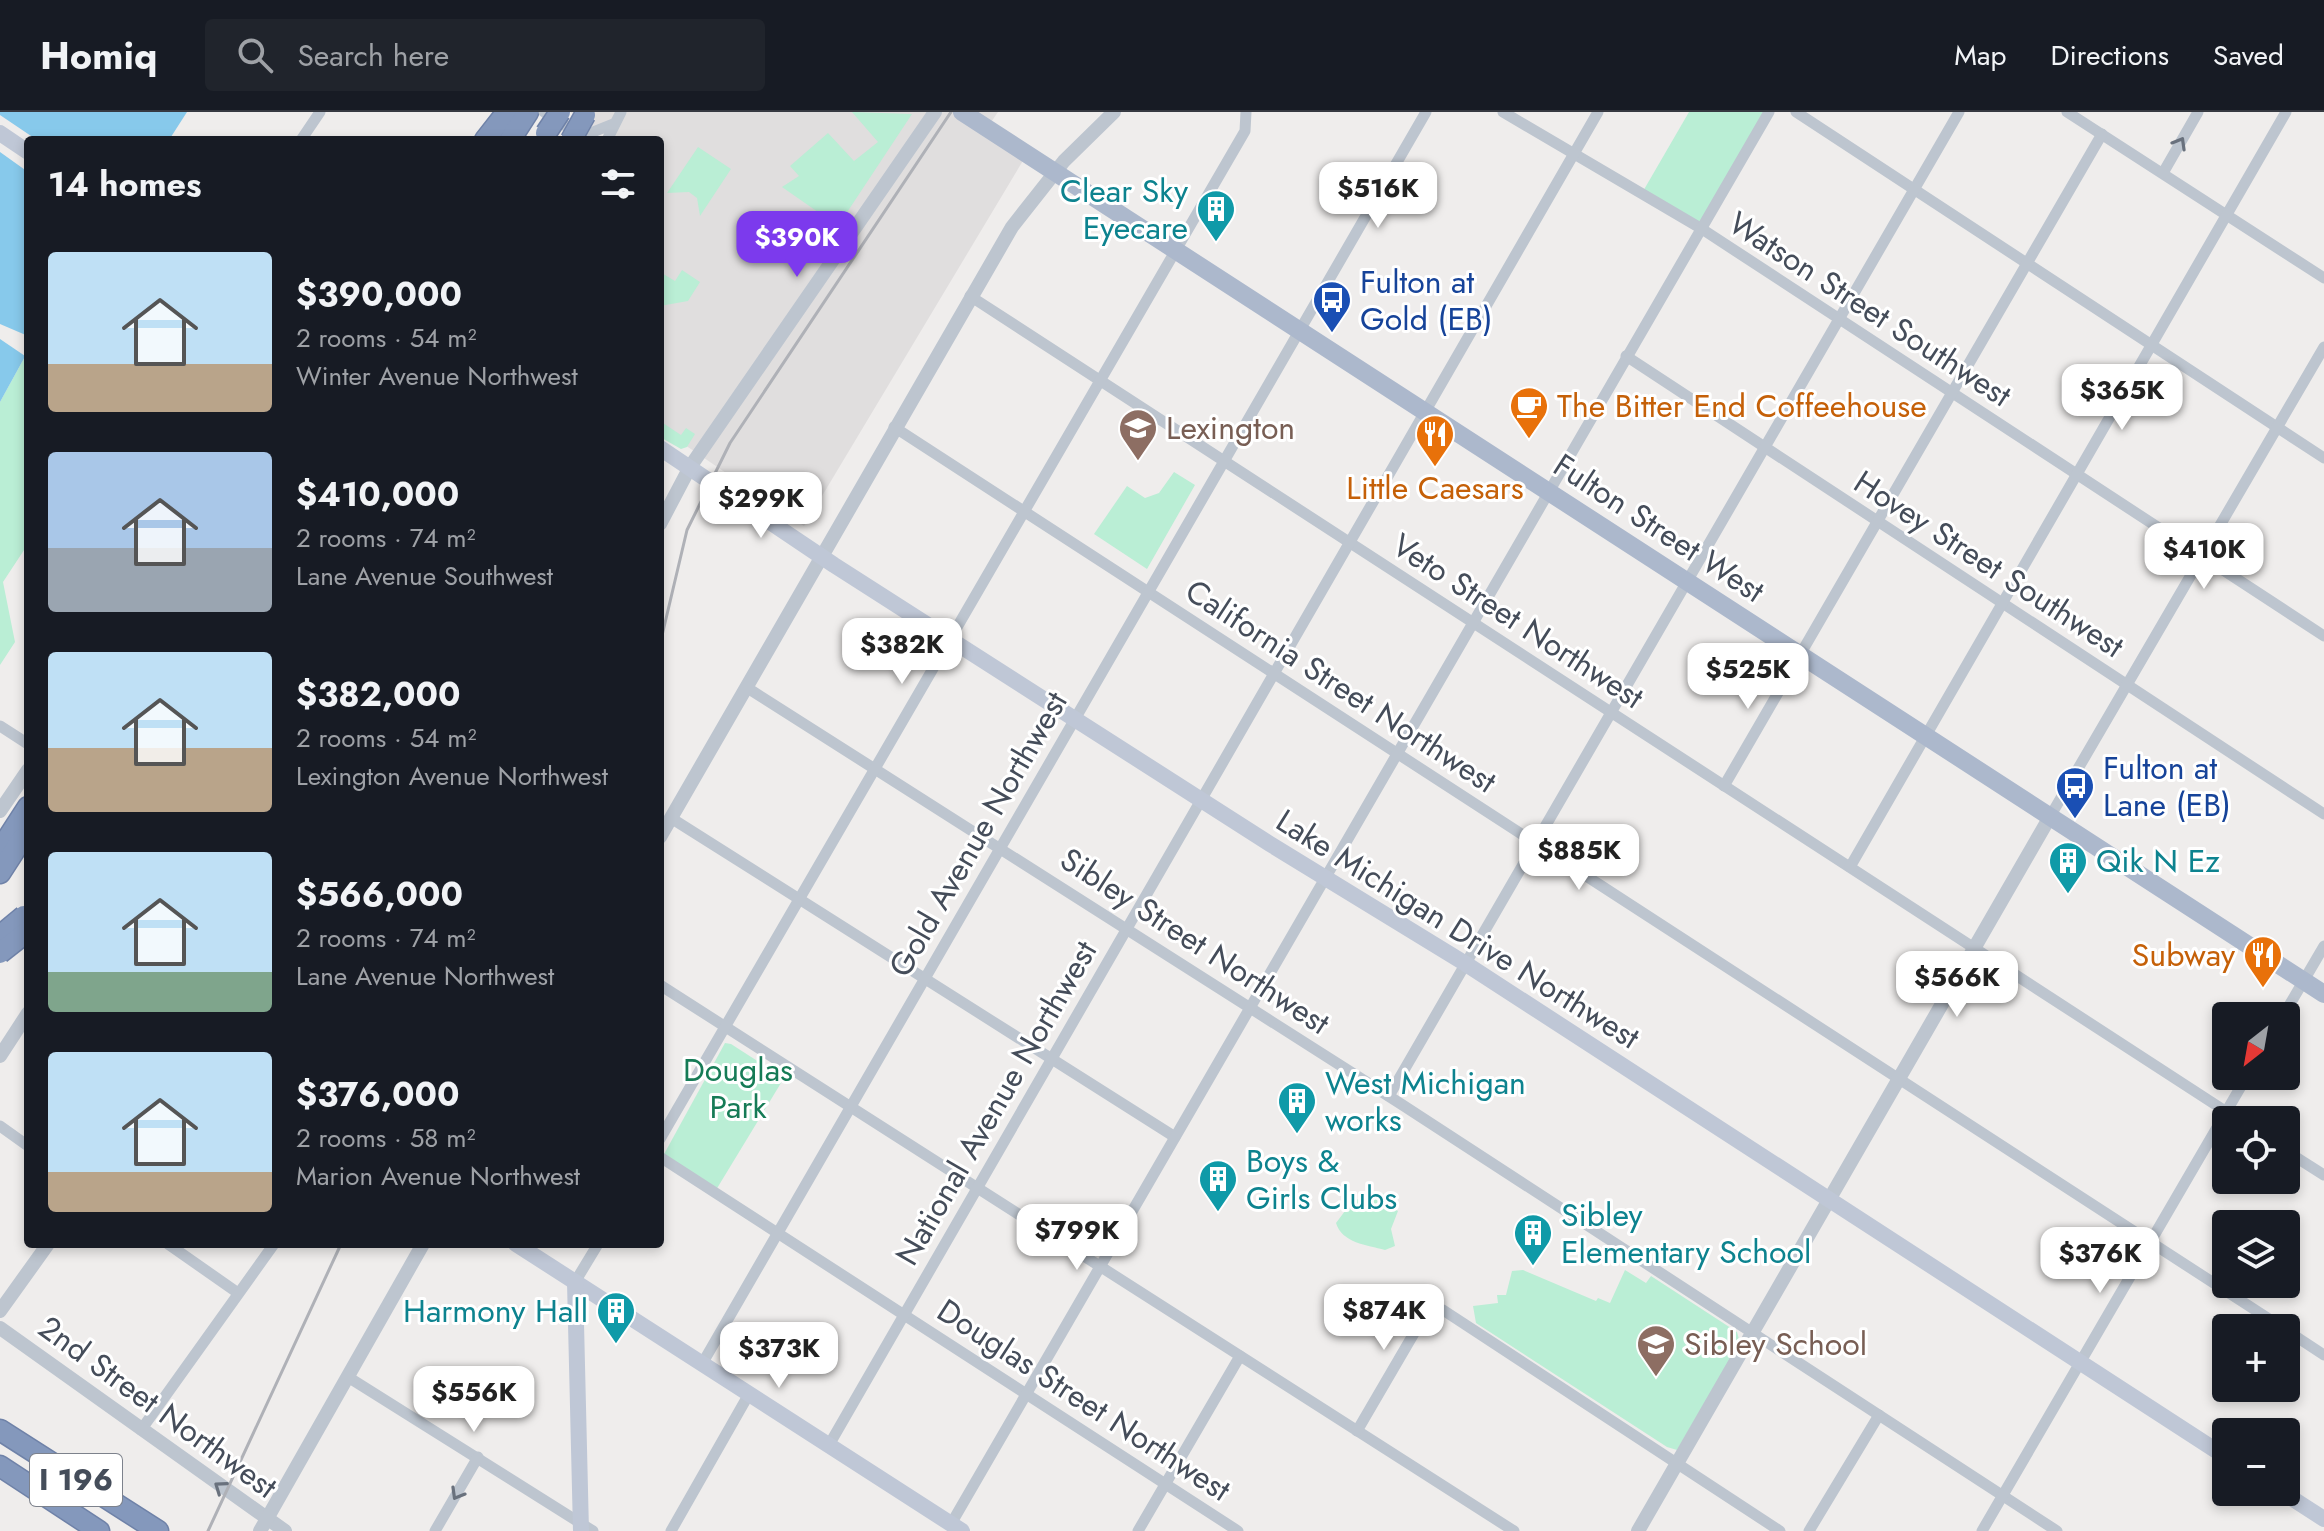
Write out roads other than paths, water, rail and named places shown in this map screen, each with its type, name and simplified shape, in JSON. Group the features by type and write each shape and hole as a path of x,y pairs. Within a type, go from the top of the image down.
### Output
{"highway":[{"path":"545,136 560,112"},
{"path":"490,136 520,114"},
{"path":"512,136 520,114"},
{"path":"0,832 24,800"},
{"path":"0,882 24,818"},
{"path":"0,873 15,843"},
{"path":"0,928 24,925"},
{"path":"0,936 24,926"},
{"path":"1,959 24,929"},
{"name":"I 196","path":"0,1430 156,1530"},
{"name":"I 196","path":"0,1466 99,1531"}],"main road":[{"name":"Fulton Street West","path":"962,112 2324,994"},
{"path":"0,133 24,149"},
{"name":"Lake Michigan Drive Northwest","path":"664,451 821,557 1466,964 2212,1448"},
{"path":"0,913 24,924"},
{"path":"522,1248 957,1527"},
{"path":"575,1282 585,1528"},
{"path":"2300,1504 2324,1519"}],"street":[{"path":"304,136 320,112"},
{"path":"544,112 579,125 588,134 613,124"},
{"path":"608,136 621,112"},
{"path":"664,516 690,467 935,112"},
{"path":"664,830 1012,227 1055,171 1114,112"},
{"path":"664,1132 1245,131 1246,112"},
{"name":"Gold Avenue Northwest","path":"702,1364 853,1108 1426,112"},
{"name":"Watson Street Southwest","path":"1503,112 1702,229 2324,636"},
{"name":"National Avenue Northwest","path":"829,1445 1598,112"},
{"path":"957,1527 1027,1394 1769,112"},
{"path":"1796,112 2324,458"},
{"path":"1389,1096 1959,112"},
{"path":"2067,112 2324,278"},
{"path":"2163,173 2198,112"},
{"path":"1850,867 2286,112"},
{"path":"1724,786 2102,134"},
{"name":"Veto Street Northwest","path":"970,296 2217,1106"},
{"path":"1638,1531 2324,347"},
{"name":"Hovey Street Southwest","path":"1626,356 2324,814"},
{"name":"California Street Northwest","path":"894,427 2261,1314"},
{"name":"Sibley Street Northwest","path":"746,687 1389,1096 2057,1531"},
{"path":"0,726 24,741"},
{"path":"0,811 24,776"},
{"path":"671,818 1175,1137"},
{"path":"2291,1002 2324,946"},
{"path":"664,988 1514,1531"},
{"path":"0,1056 24,1019"},
{"path":"0,1126 24,1143"},
{"path":"1982,1531 2212,1136"},
{"name":"Douglas Street Northwest","path":"664,1160 1238,1531"},
{"path":"2300,1160 2324,1175"},
{"path":"0,1311 45,1248"},
{"path":"174,1248 238,1293"},
{"path":"141,1430 271,1248"},
{"path":"264,1525 421,1248"},
{"path":"575,1282 596,1248"},
{"path":"1357,1431 1420,1323 1427,1315 1439,1310 1455,1317 1679,1462 1780,1531"},
{"name":"2nd Street Northwest","path":"0,1328 141,1430 264,1525 285,1531"},
{"name":"California Street Northwest","path":"2300,1339 2324,1355"},
{"path":"1138,1531 1240,1356"},
{"path":"348,1377 585,1528"},
{"path":"671,1531 749,1394"},
{"path":"1809,1531 1879,1415"},
{"path":"435,1531 478,1457"}],"water":[{"path":"0,112 187,112 172,136 24,136 24,358 0,402"}],"railway":[{"path":"664,627 687,530 730,443 951,112"},
{"path":"208,1531 339,1248"}],"place":[{"name":"Clear Sky Eyecare","path":"1216,243"},
{"name":"Fulton at Gold (EB)","path":"1332,334"},
{"name":"The Bitter End Coffeehouse","path":"1529,440"},
{"name":"Lexington","path":"1138,462"},
{"name":"Little Caesars","path":"1435,468"},
{"name":"Fulton at Lane (EB)","path":"2075,820"},
{"name":"Qik N Ez","path":"2068,895"},
{"name":"Subway","path":"2263,989"},
{"name":"West Michigan works","path":"1297,1135"},
{"name":"Boys & Girls Clubs","path":"1218,1213"},
{"name":"Sibley Elementary School","path":"1533,1267"},
{"name":"Harmony Hall","path":"616,1345"},
{"name":"Sibley School","path":"1656,1378"}],"park label":[{"name":"Douglas Park","path":"738,1088"}]}
